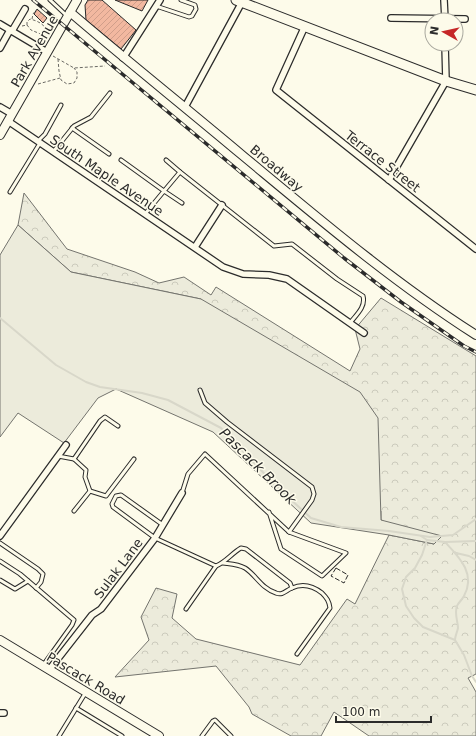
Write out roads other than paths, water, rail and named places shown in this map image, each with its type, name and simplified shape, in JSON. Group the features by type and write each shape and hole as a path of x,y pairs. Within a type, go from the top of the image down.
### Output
{"main road":[{"path":"239,1 446,81 476,90"}],"street":[{"name":"Park Avenue","path":"0,135 77,0"},
{"path":"123,58 160,0"},
{"path":"444,0 445,12"},
{"path":"185,107 239,1"},
{"path":"0,48 25,9"},
{"name":"Broadway","path":"69,14 185,107 338,234 412,291 476,335"},
{"path":"391,18 424,19"},
{"path":"0,24 48,51"},
{"name":"Terrace Street","path":"305,26 276,90 476,249"},
{"path":"389,180 446,81 445,52"},
{"name":"South Maple Avenue","path":"0,107 10,118 53,152 223,266 233,271 248,274 269,275 287,279 364,333"},
{"path":"194,247 222,205"},
{"path":"0,536 66,445"},
{"name":"Sulak Lane","path":"46,668 92,615 101,609 155,538 182,493"},
{"name":"Pascack Road","path":"0,640 159,736"}],"lane":[{"path":"50,0 69,14"},
{"path":"156,6 189,17 192,16 196,9 195,5 181,0"},
{"path":"53,152 74,126 91,117 110,93"},
{"path":"10,192 61,105"},
{"path":"72,128 110,154"},
{"path":"121,160 182,204"},
{"path":"166,160 274,246 292,244 338,279 364,296 363,306 350,323"},
{"path":"146,214 180,172"},
{"path":"200,390 205,403 227,422 312,487 314,494 312,500 289,532"},
{"path":"74,459 100,421 105,417 118,426"},
{"path":"182,493 188,474 205,454 269,512 289,532 346,553 322,576 281,549 269,512"},
{"path":"58,456 74,459 86,470 87,484 90,491 106,496 134,459"},
{"path":"74,511 90,491"},
{"path":"163,525 121,495 116,496 112,504 113,507 155,538 216,566"},
{"path":"0,544 38,569 43,574 41,582 36,588"},
{"path":"186,609 216,566 223,563 241,548 246,549 290,583 292,588"},
{"path":"0,561 20,574 74,620 46,668"},
{"path":"223,563 237,564 245,568 257,581 275,593 282,594 292,588 308,585 328,598 330,608 297,654"},
{"path":"0,580 15,589 28,582"},
{"path":"59,736 86,692"},
{"path":"76,708 122,736"},
{"path":"202,736 215,720 231,736"}],"waterway":[{"name":"Pascack Brook","path":"0,318 56,365 86,382 100,387 142,393 168,400 221,428 277,487 311,518 341,527 389,531 430,537 453,535 476,519"},
{"name":"Pascack Brook","path":"421,536 427,540 422,555 415,568 406,577 402,589 406,606 414,618 423,627 455,640 464,655 472,676 476,682"},
{"path":"427,540 445,542 476,541"},
{"path":"445,542 461,560 465,567 468,581 464,596 456,609 458,628 455,640"},
{"path":"456,553 469,556 476,560"}],"railway":[{"path":"33,0 344,258 401,302 464,346 476,352"}]}
